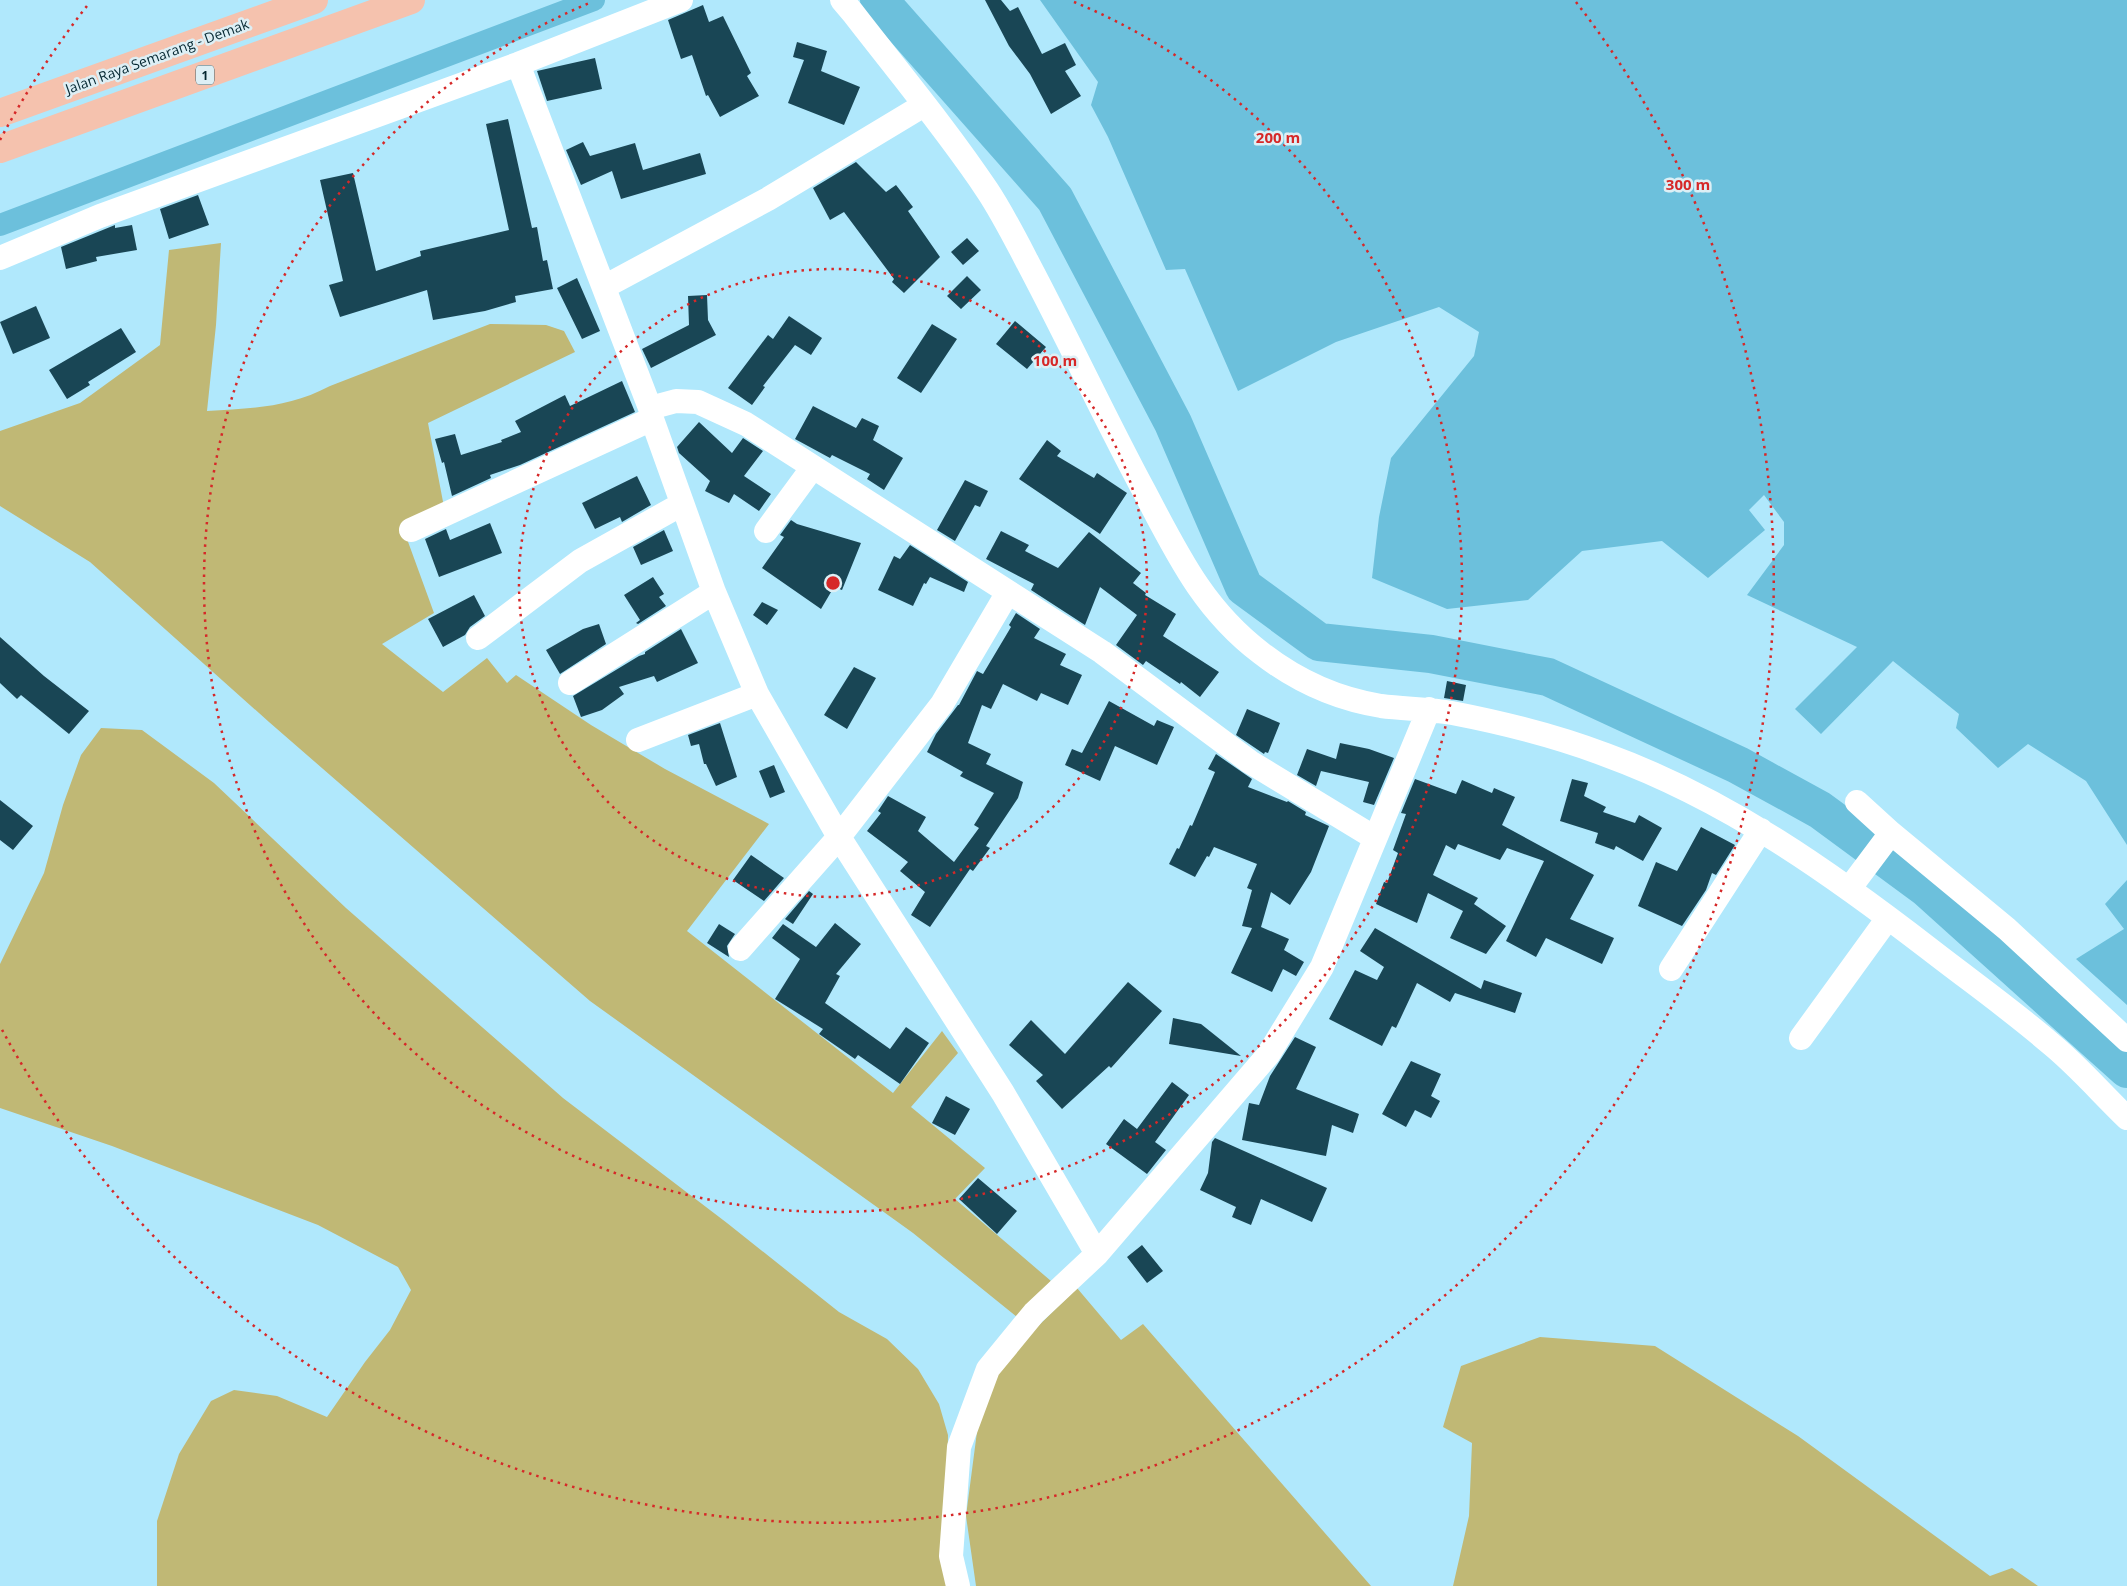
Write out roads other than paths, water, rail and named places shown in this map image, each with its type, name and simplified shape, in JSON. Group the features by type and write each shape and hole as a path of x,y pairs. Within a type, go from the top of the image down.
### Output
{"highway":[{"name":"Jalan Raya Semarang - Demak","path":"0,113 314,0"},
{"name":"1","path":"0,149 411,0"}],"street":[{"path":"0,258 100,216 518,64 681,0"},
{"path":"842,0 988,191 1030,268 1125,456 1187,572 1220,617 1260,652 1301,681 1350,699 1385,706 1429,709 1519,728 1607,755 1692,792 1733,813 1812,862 1856,879 1888,918 2054,1046 2127,1118"},
{"path":"518,64 604,287 714,592 757,694 839,837 1003,1093 1097,1254"},
{"path":"604,287 768,198 924,105"},
{"path":"411,530 676,401 698,402 746,424 1102,652 1250,762 1375,838"},
{"path":"766,531 812,467"},
{"path":"478,638 580,561 682,504"},
{"path":"570,683 714,592"},
{"path":"740,949 839,837 942,704 1008,592"},
{"path":"638,740 757,694"},
{"path":"958,1586 951,1556 959,1446 988,1369 1034,1313 1097,1254 1268,1055 1322,967 1429,709"},
{"path":"1856,802 1886,840 2007,929 2127,1040"},
{"path":"1671,969 1761,830"},
{"path":"1856,879 1886,840"},
{"path":"1801,1038 1888,918"}],"water":[{"path":"1040,0 2127,0 2127,845 2086,781 2028,744 1998,768 1956,728 1959,714 1893,661 1821,734 1795,709 1857,647 1747,595 1784,545 1784,522 1764,495 1749,510 1765,530 1708,578 1662,541 1582,551 1528,600 1447,609 1372,578 1379,517 1391,458 1474,356 1479,332 1439,307 1336,342 1238,391 1185,269 1166,270 1108,137 1091,105 1098,82"},
{"path":"2127,880 2127,1005 2076,959 2124,929 2105,904"}],"waterway":[{"path":"0,225 594,0"},
{"path":"879,0 1055,199 1173,423 1244,587 1319,642 1431,654 1548,677 1738,765 1820,810 1926,888 2127,1069"}]}
